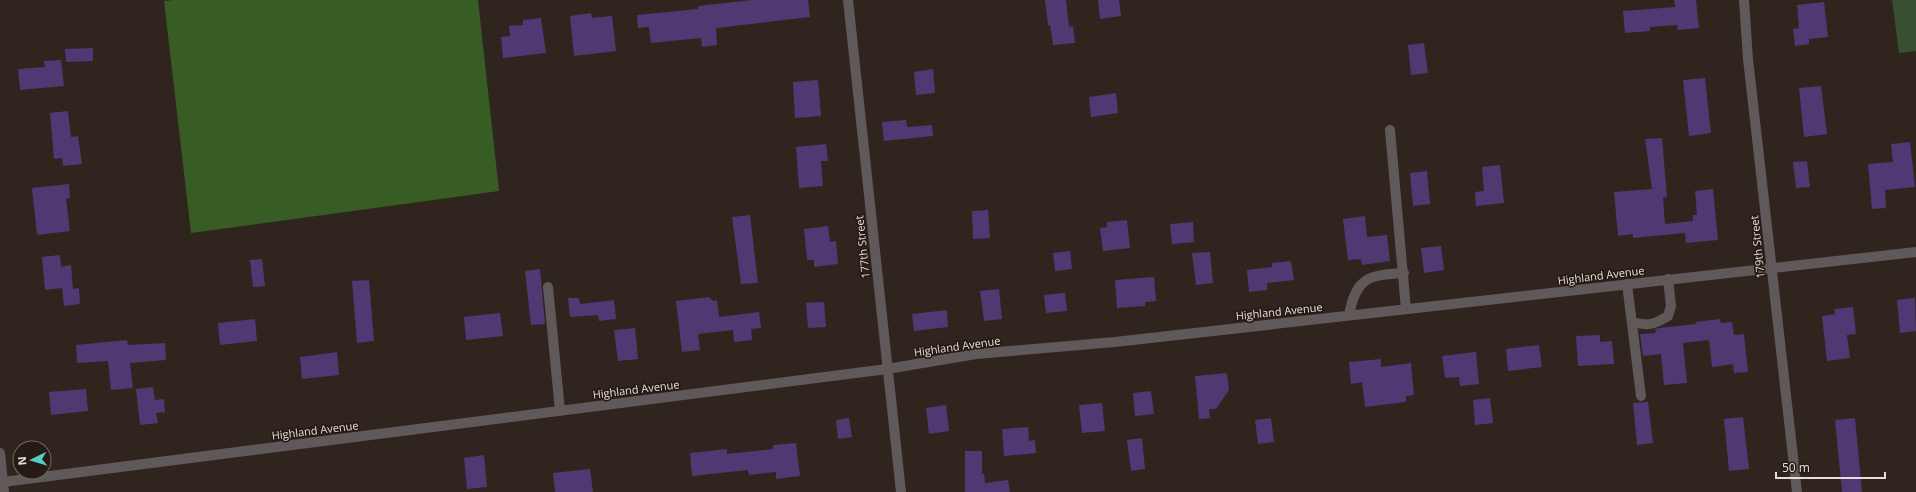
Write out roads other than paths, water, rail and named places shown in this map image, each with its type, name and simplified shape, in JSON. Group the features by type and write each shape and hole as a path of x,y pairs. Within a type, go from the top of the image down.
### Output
{"street":[{"name":"177th Street","path":"848,0 901,492"},
{"name":"179th Street","path":"1744,0 1748,59 1797,492"},
{"path":"1390,130 1404,273 1406,309"},
{"name":"Highland Avenue","path":"4,487 560,411 887,369 976,354 1115,342 1916,252"},
{"path":"1349,315 1352,299 1357,288 1366,280 1380,274 1404,273"},
{"path":"1632,322 1647,325 1658,322 1668,316 1671,306 1668,279"},
{"path":"1627,284 1641,396"},
{"path":"548,287 560,411"},
{"path":"0,453 4,487"}]}
